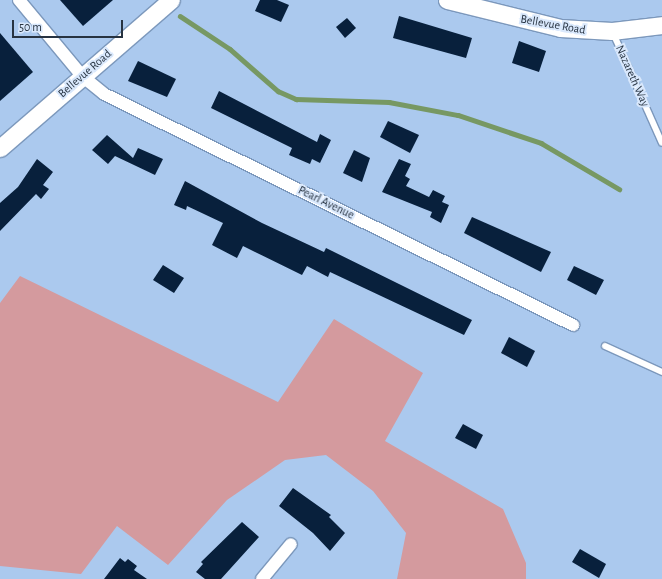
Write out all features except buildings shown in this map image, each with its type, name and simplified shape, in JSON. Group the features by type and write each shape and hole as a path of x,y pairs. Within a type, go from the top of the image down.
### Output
{"street":[{"name":"Pearl Avenue","path":"19,0 82,76 104,94 573,325"},
{"name":"Bellevue Road","path":"0,148 171,0"},
{"name":"Bellevue Road","path":"447,0 560,28 612,31 639,29 662,25"},
{"path":"262,579 291,544"}],"lane":[{"name":"Nazareth Way","path":"612,31 662,142"},
{"path":"605,346 662,372"}],"shaded area":[{"path":"20,276 278,402 334,319 423,373 385,441 503,509 526,563 526,579 397,579 406,533 373,491 326,455 285,460 227,500 168,565 117,526 81,574 0,566 0,303"}],"waterway":[{"path":"180,16 230,49 278,91 296,99 389,102 458,115 541,143 619,189"}]}
